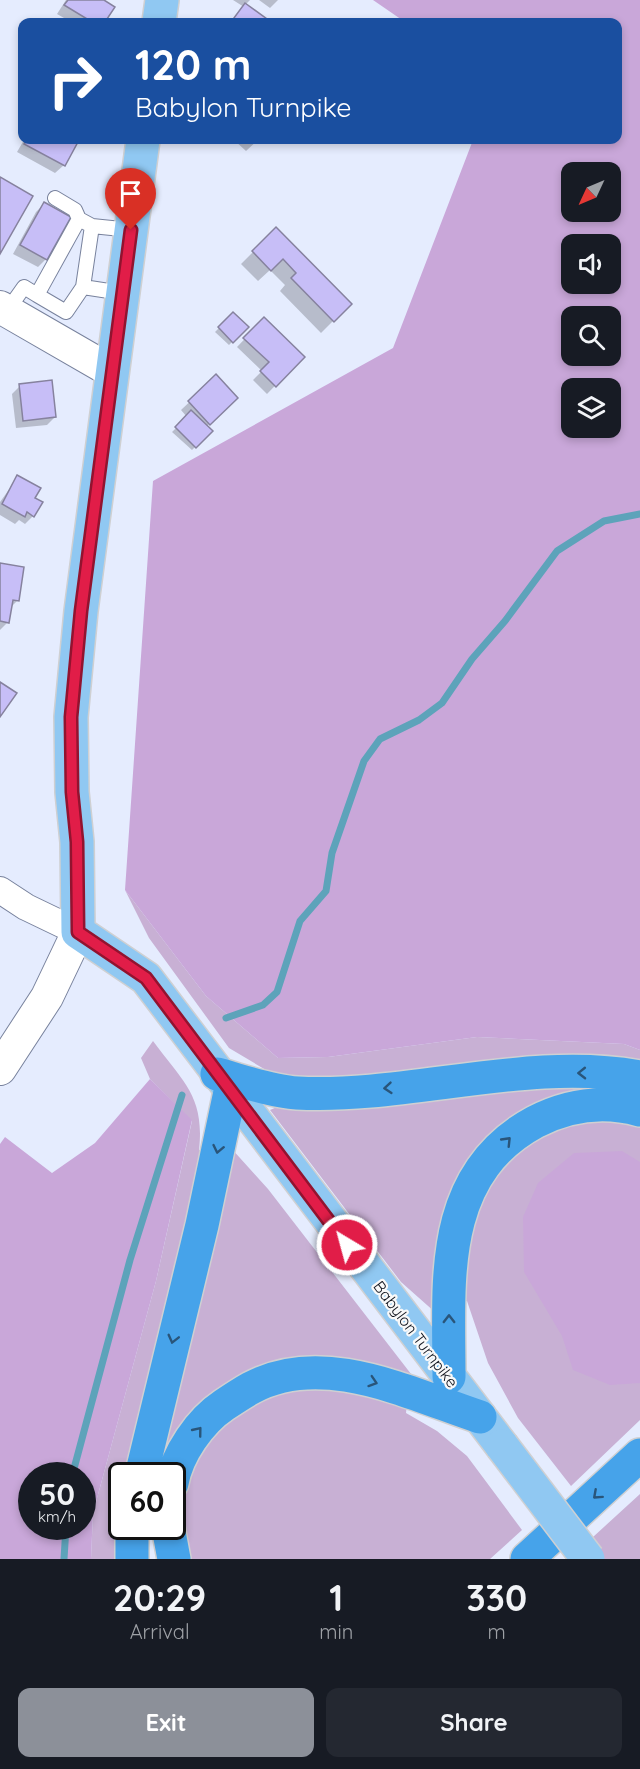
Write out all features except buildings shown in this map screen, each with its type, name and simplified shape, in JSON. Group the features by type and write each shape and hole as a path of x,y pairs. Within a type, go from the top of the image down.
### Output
{"highway":[{"path":"144,1462 224,1083 296,1093 337,1093 550,1073 617,1072 640,1077"},
{"path":"449,1377 449,1264 463,1201 481,1168 514,1133 555,1111 597,1104 640,1110"},
{"path":"180,1462 192,1439 213,1413 252,1387 286,1376 314,1372 361,1378 480,1417"},
{"path":"527,1559 640,1455"},
{"path":"132,1540 132,1559"},
{"path":"170,1540 174,1559"}],"main road":[{"path":"160,18 162,0"},
{"path":"78,932 77,842 72,792 71,717 81,611 142,144"},
{"name":"Babylon Turnpike","path":"78,932 146,978 588,1559"}],"street":[{"path":"4,309 50,319 111,371"},
{"path":"0,890 26,907 78,932 47,997 0,1069"}],"lane":[{"path":"55,198 75,210 86,222 131,230"},
{"path":"4,309 24,287 38,295 50,319 66,312 83,287 86,222"},
{"path":"38,295 86,222"},
{"path":"83,287 122,293"}],"shaded area":[{"path":"373,0 640,0 640,1050 624,1044 477,1037 328,1057 278,1058 206,996 125,890 153,481 393,348 471,144 622,144 622,18 399,18"},
{"path":"125,890 206,996 278,1058 328,1057 477,1037 624,1044 640,1050 640,1063 281,1079 229,1048 149,938"},
{"path":"153,1041 182,1079 190,1091 199,1116 199,1150 207,1153 130,1462 108,1462 108,1540 117,1540 116,1559 91,1559 92,1540 96,1540 96,1502 156,1281 192,1121 150,1079 141,1058"},
{"path":"150,1079 192,1120 156,1281 96,1502 96,1462 18,1462 18,1540 92,1540 91,1559 0,1559 0,1144 5,1137 52,1173 95,1143"},
{"path":"593,1084 640,1092 560,1099 445,1222 434,1272 436,1313 401,1282 270,1110 289,1102"},
{"path":"624,1119 640,1125 640,1420 571,1486 518,1418 488,1363 467,1301 456,1302 463,1235 493,1171 555,1124"},
{"path":"231,1148 268,1189 418,1383 254,1376 166,1462 155,1462"},
{"path":"622,1151 640,1162 640,1383 610,1385 573,1370 562,1336 524,1272 523,1217 538,1183 574,1153"},
{"path":"292,1387 343,1387 407,1403 406,1413 437,1431 467,1456 522,1530 490,1559 185,1559 180,1540 186,1540 186,1485 190,1465 233,1410"},
{"path":"640,1494 640,1559 569,1559"}],"waterway":[{"path":"226,1018 263,1005 277,992 300,921 326,891 332,853 364,761 380,739 419,720 442,703 472,659 505,621 557,551 604,521 640,514"},
{"path":"76,1462 130,1260 182,1095"},
{"path":"64,1559 65,1540"}],"route":[{"path":"131,230 81,611 71,717 72,792 77,842 78,932 146,978 347,1245"}]}
